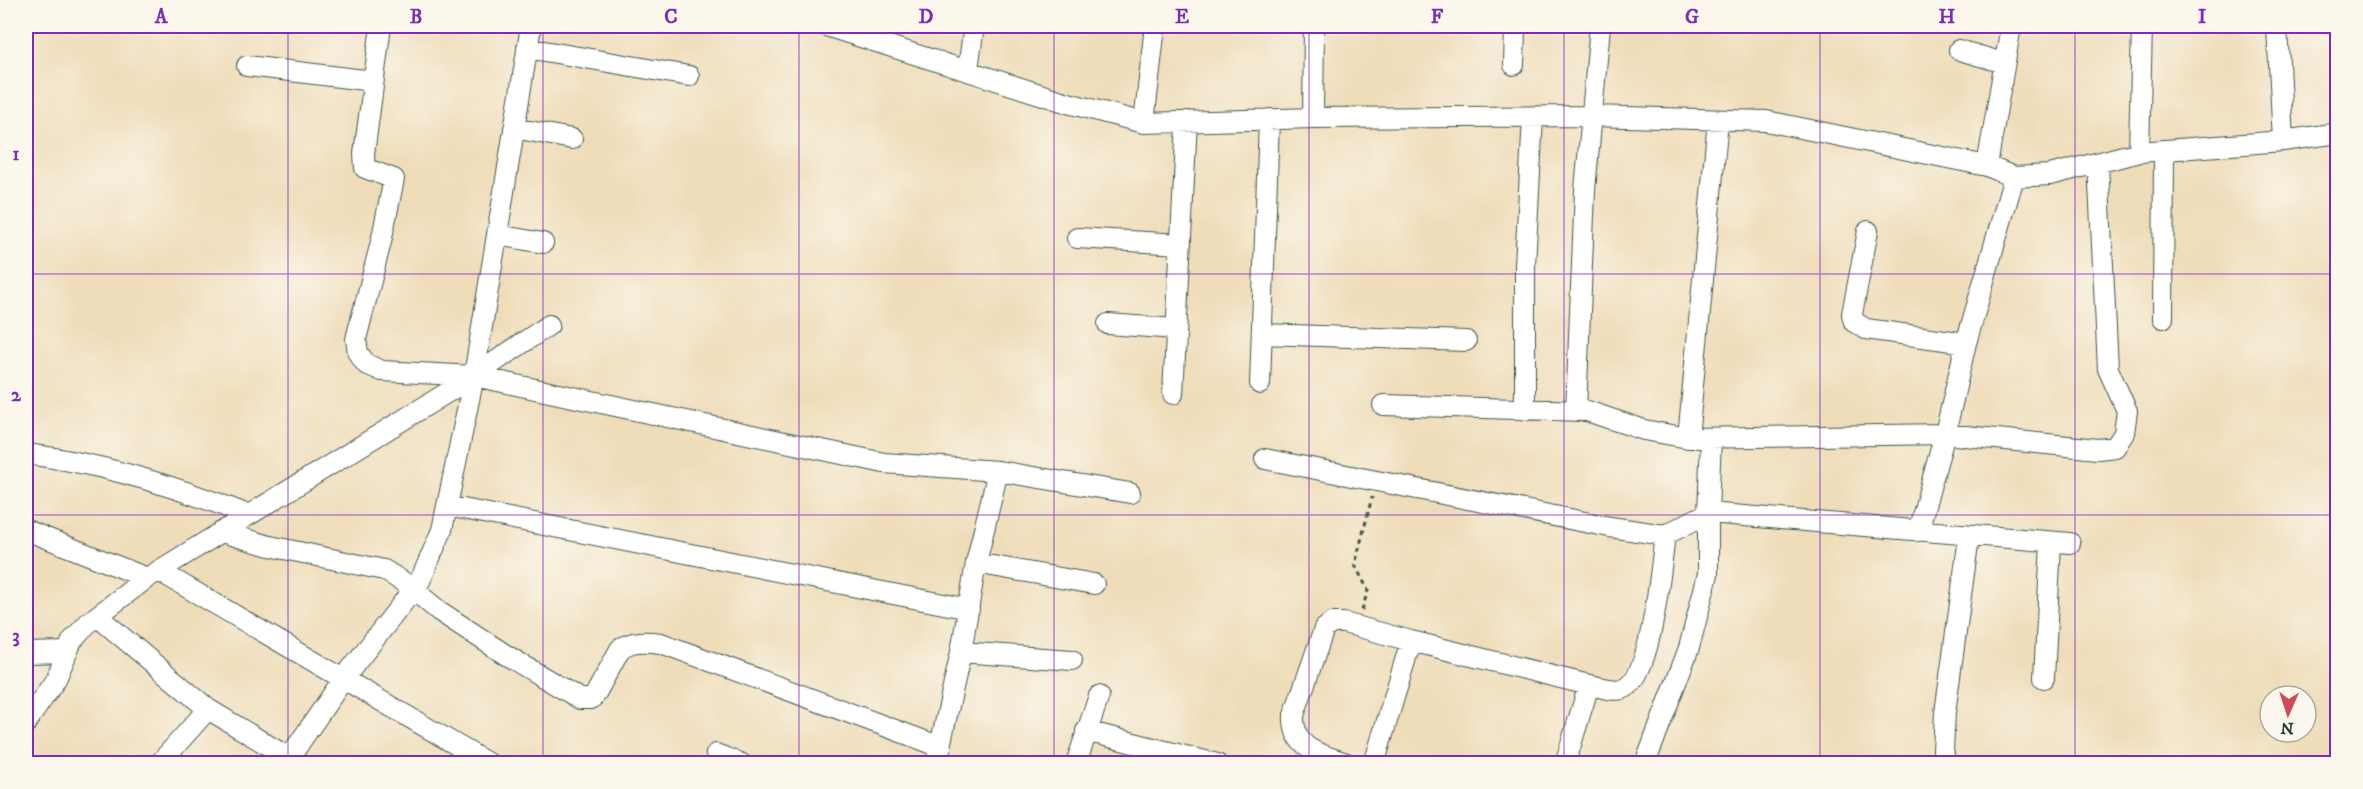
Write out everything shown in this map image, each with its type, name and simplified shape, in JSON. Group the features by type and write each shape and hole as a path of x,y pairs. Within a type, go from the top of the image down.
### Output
{"street":[{"path":"381,26 364,154 365,168 394,179 381,242 356,339 358,353 366,364 382,371 474,376 884,463 998,471 1130,493"},
{"path":"97,616 208,709 291,762 344,678 413,589 432,556 448,506 474,376 531,26"},
{"path":"826,26 968,69 1068,103 1144,123 1313,118 1591,116 1766,121 1986,166 2014,177 2050,176 2139,152 2283,141 2337,133"},
{"path":"968,69 974,26"},
{"path":"1144,123 1155,26"},
{"path":"1313,118 1314,26"},
{"path":"1514,65 1515,26"},
{"path":"1576,411 1591,116 1600,26"},
{"path":"1986,166 2011,26"},
{"path":"2139,152 2142,26"},
{"path":"2277,26 2283,141"},
{"path":"527,48 689,76"},
{"path":"1959,50 2004,63"},
{"path":"247,66 374,81"},
{"path":"1525,410 1526,265 1533,117"},
{"path":"1260,384 1269,119"},
{"path":"1688,438 1718,120"},
{"path":"1173,394 1187,122"},
{"path":"514,128 572,139"},
{"path":"2163,318 2164,150"},
{"path":"1383,405 1576,411 1605,415 1644,430 1688,438 1945,434 2098,449 2115,447 2124,433 2127,411 2108,369 2098,163"},
{"path":"1918,531 1945,434 1966,343 2014,177"},
{"path":"1868,231 1852,314 1854,321 1866,328 1966,343"},
{"path":"497,235 543,243"},
{"path":"1077,238 1181,244"},
{"path":"1108,324 1176,329"},
{"path":"26,723 56,679 72,641 97,616 153,574 474,376 549,325"},
{"path":"1262,334 1466,341"},
{"path":"1645,764 1689,648 1708,574 1711,438"},
{"path":"26,454 89,466 182,491 248,515"},
{"path":"1265,459 1610,527 1665,535 1708,513 1969,537 2061,543 2044,678"},
{"path":"221,532 270,546 384,570 449,617 580,699 591,699 595,695 620,649 636,642 649,641 661,643 938,755 961,652 976,563 998,471"},
{"path":"448,506 969,609"},
{"path":"26,530 153,574 344,678 489,764"},
{"path":"1349,764 1310,749 1300,742 1293,729 1294,715 1324,629 1332,624 1357,627 1589,685 1621,690 1630,684 1650,645 1665,535"},
{"path":"1946,764 1943,750 1945,713 1969,537"},
{"path":"976,563 1094,584"},
{"path":"1374,764 1411,641"},
{"path":"26,652 67,652"},
{"path":"961,652 1072,660"},
{"path":"1565,764 1589,685"},
{"path":"1076,764 1099,696"},
{"path":"159,764 208,709"},
{"path":"1086,731 1217,764"},
{"path":"716,754 742,764"}],"path":[{"path":"1357,627 1368,590 1355,565 1376,481"}]}
